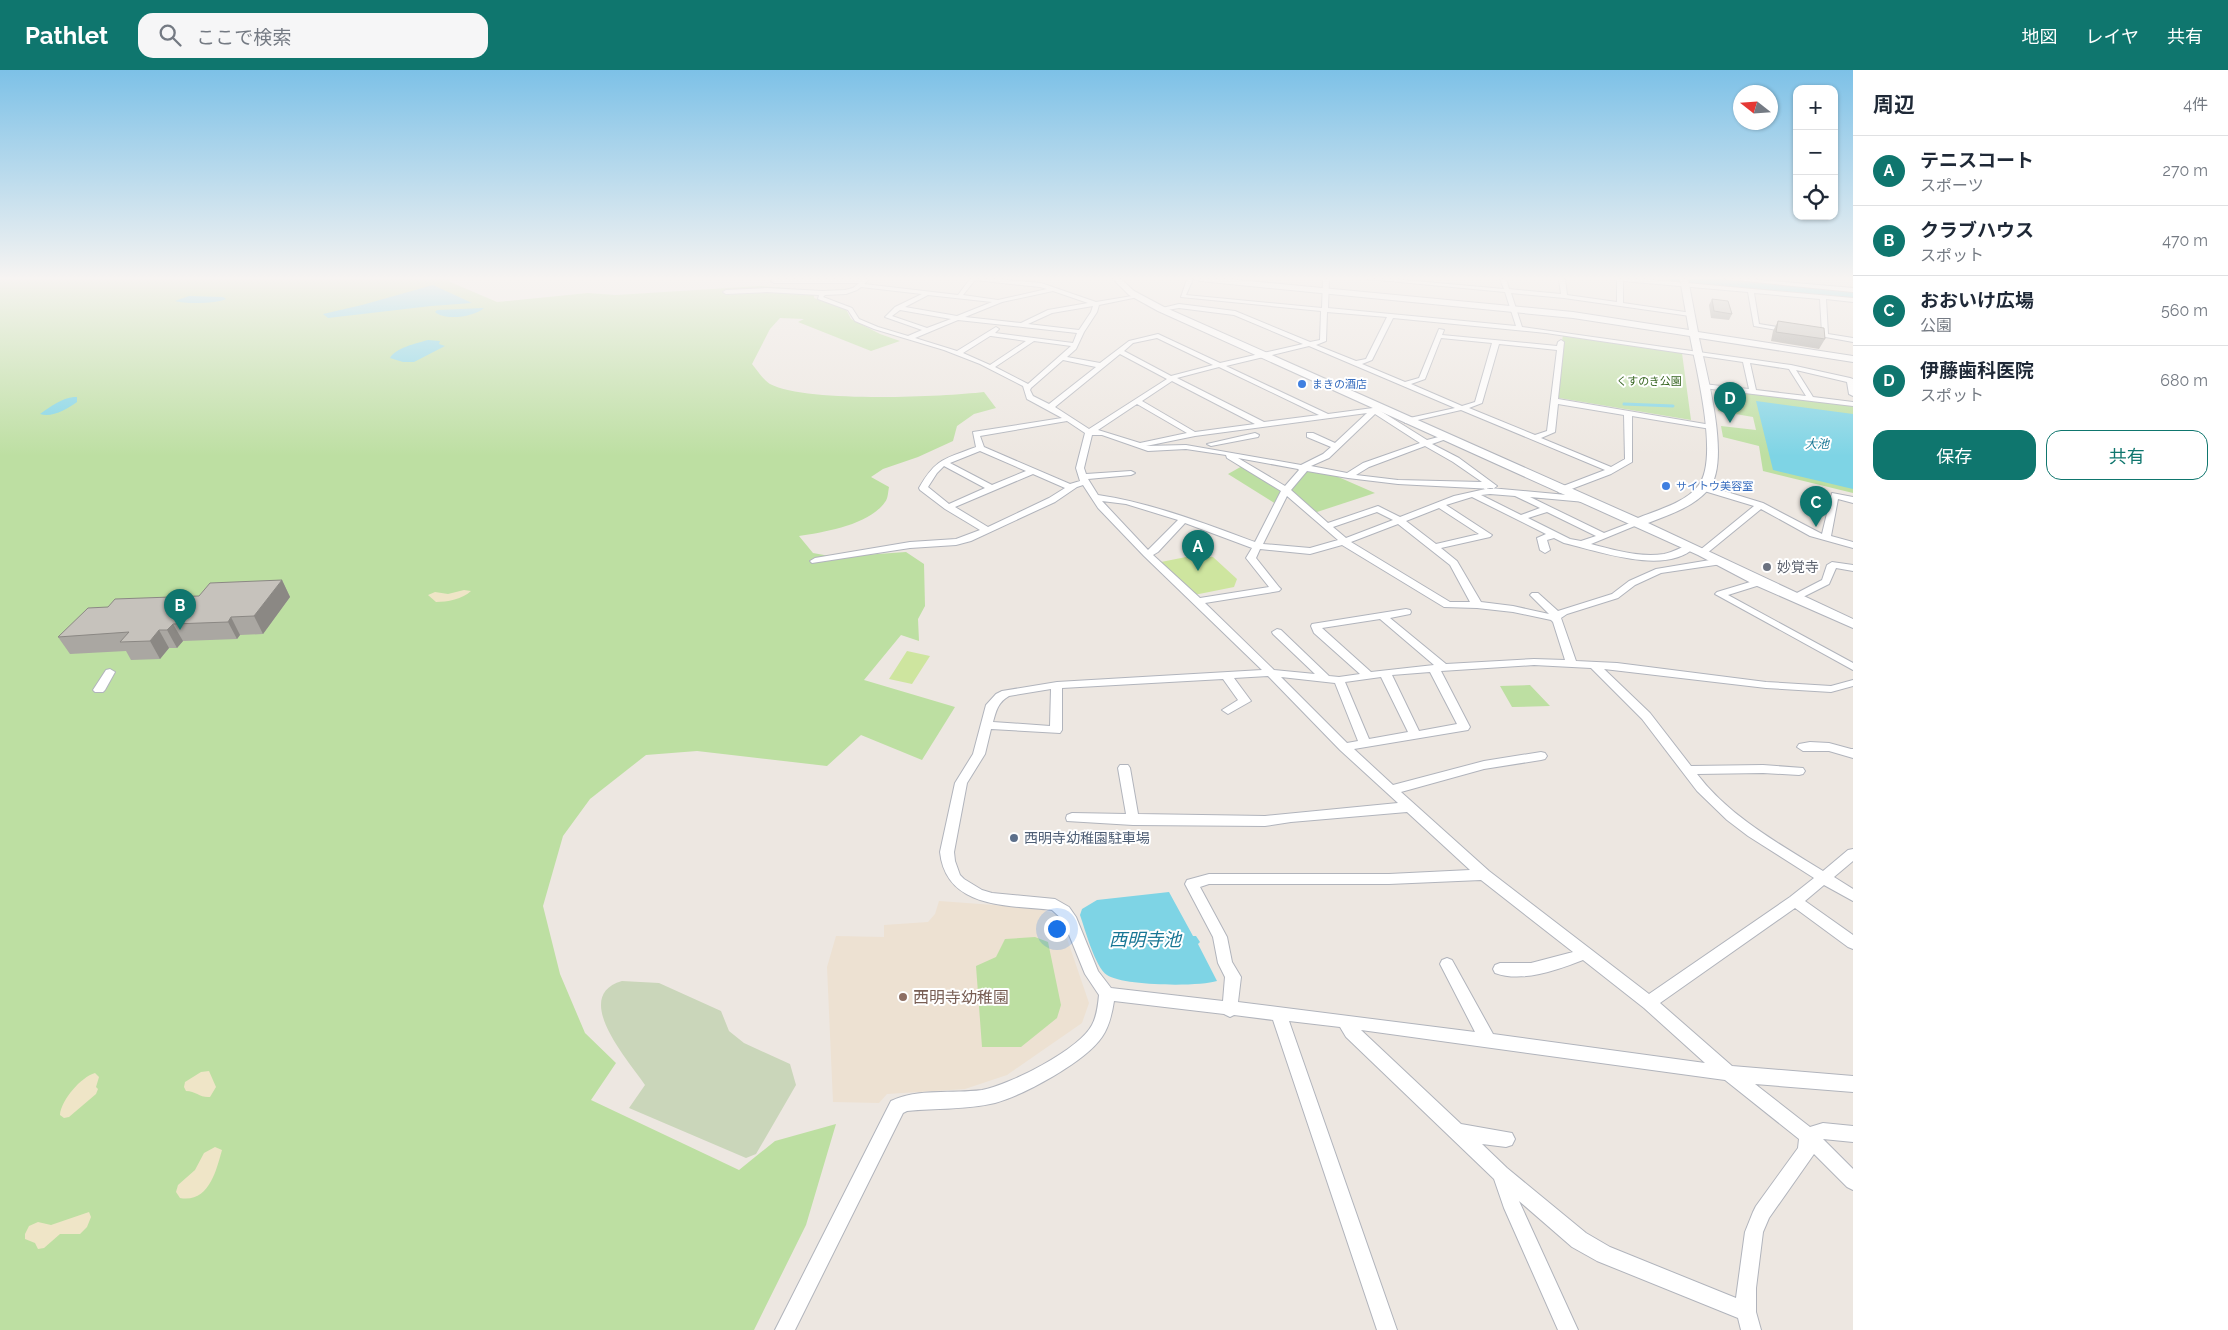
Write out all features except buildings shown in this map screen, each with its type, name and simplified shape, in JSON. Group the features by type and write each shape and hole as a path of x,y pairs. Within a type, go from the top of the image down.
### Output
{"street":[{"path":"908,338 991,367 1028,387"},
{"path":"957,354 985,338"},
{"path":"1023,338 1075,346"},
{"path":"1079,338 1075,346 1026,390 1030,397 1050,407 1089,432 1103,433 1148,449 1186,447 1348,476 1398,482 1474,484 1516,492 1585,499"},
{"path":"1050,407 1131,342 1150,338"},
{"path":"1162,338 1327,416"},
{"path":"1225,338 1377,409 1638,522 1722,561 1760,582 1853,624"},
{"path":"1295,338 1612,470"},
{"path":"1323,338 1323,341 1172,377 1089,432 1080,468 1094,497 1147,554 1407,807 1484,875 1649,1003 1726,1071 1808,1136 1853,1181"},
{"path":"1356,363 1369,360 1380,338"},
{"path":"1405,384 1422,379 1437,338"},
{"path":"1455,338 1560,348"},
{"path":"1534,438 1551,432 1562,338"},
{"path":"1597,338 1791,367 1851,381 1853,394"},
{"path":"1582,544 1685,503 1704,488 1712,469 1714,457 1711,427 1695,338"},
{"path":"1723,338 1853,359"},
{"path":"1838,338 1853,340"},
{"path":"991,367 1033,339"},
{"path":"1408,421 1478,403 1496,342"},
{"path":"1120,352 1263,424"},
{"path":"1062,358 1103,366"},
{"path":"1746,360 1753,392"},
{"path":"1791,367 1811,399"},
{"path":"1703,386 1853,404"},
{"path":"1137,401 1286,490 1344,542 1448,605 1477,605 1513,609 1555,617 1615,596 1632,583 1659,571 1722,561"},
{"path":"1555,401 1711,427"},
{"path":"1196,602 1276,589 1251,558 1286,490 1303,468 1326,456 1377,409"},
{"path":"1139,445 1194,434 1377,409 1426,444 1456,460 1497,488"},
{"path":"1561,490 1612,470 1629,460 1628,413"},
{"path":"980,448 976,434 1067,419"},
{"path":"1211,444 1255,435"},
{"path":"1310,435 1337,447"},
{"path":"1348,476 1366,465 1443,437"},
{"path":"987,530 948,507 923,488 936,467 942,462 980,448 1070,487"},
{"path":"1262,460 1276,455"},
{"path":"942,462 992,488"},
{"path":"948,507 1032,471"},
{"path":"815,561 910,545 956,542 968,539 1052,500 1084,479 1131,473"},
{"path":"1094,497 1127,502 1184,519 1256,546 1310,551 1344,542 1457,498 1497,488"},
{"path":"1704,488 1760,505 1813,534 1853,545"},
{"path":"1516,492 1603,536"},
{"path":"1474,495 1555,535 1622,555 1643,557 1663,557 1696,550 1760,505"},
{"path":"1826,537 1835,495 1853,500"},
{"path":"1435,547 1487,535 1440,505"},
{"path":"1327,526 1378,509 1400,521 1457,566 1477,605"},
{"path":"1519,518 1548,509"},
{"path":"1147,554 1155,550 1184,519"},
{"path":"1545,550 1542,538 1555,535"},
{"path":"1796,598 1826,582 1832,565 1853,568"},
{"path":"1760,582 1720,594 1853,667"},
{"path":"1535,595 1558,621 1572,664"},
{"path":"1368,675 1318,631 1316,626 1406,612"},
{"path":"1344,747 1464,727 1439,668 1382,616"},
{"path":"1277,632 1326,679"},
{"path":"1853,683 1831,689 1766,685 1594,665 1534,662 1384,673 1339,680 1270,673 1057,685 1013,691 1000,696 992,706 979,754 961,783 947,852 950,868 959,883 978,894 992,898 1054,905 1064,911 1069,917 1092,974 1107,994 1230,1010 1344,1021 1726,1071 1749,1076 1853,1084"},
{"path":"1594,665 1646,716 1701,788 1732,817 1824,879 1853,896"},
{"path":"99,690 110,672"},
{"path":"1384,673 1415,735"},
{"path":"1226,676 1245,701 1228,710"},
{"path":"1339,680 1365,743"},
{"path":"987,725 1056,730 1057,685"},
{"path":"1803,747 1815,745 1840,748 1853,754"},
{"path":"1390,790 1484,765 1542,756"},
{"path":"1124,768 1133,820"},
{"path":"1687,770 1763,769 1799,771"},
{"path":"1072,818 1265,821 1407,807"},
{"path":"1649,1003 1795,901 1853,854"},
{"path":"1230,1010 1233,977 1225,963 1220,937 1192,884 1209,879 1389,879 1484,875"},
{"path":"1795,901 1853,943"},
{"path":"1500,969 1511,971 1570,960 1584,954"},
{"path":"1447,964 1488,1040"},
{"path":"785,1330 897,1107 905,1103 981,1097 1004,1093 1027,1082 1081,1047 1094,1035 1104,1012 1107,994"},
{"path":"1279,1015 1386,1330"},
{"path":"1344,1021 1352,1032 1501,1174 1579,1240 1604,1254 1749,1321 1748,1266 1754,1232 1762,1212 1806,1151 1808,1136"},
{"path":"1458,1132 1506,1139"},
{"path":"1808,1136 1823,1132 1853,1134"},
{"path":"1501,1174 1510,1202 1568,1330"}],"shaded area":[{"path":"939,901 1036,908 1059,915 1089,1003 1082,1023 1007,1075 965,1089 887,1094 879,1103 833,1102 827,967 836,936 884,937 884,925 928,922 935,914"}],"green space":[{"path":"0,338 765,338 752,364 770,384 788,390 813,394 874,397 937,396 984,392 996,408 974,414 957,426 953,441 918,457 883,469 871,477 889,487 886,501 878,510 858,522 846,526 799,536 813,553 835,557 906,552 924,564 925,606 918,619 919,641 901,635 864,680 955,707 922,760 861,735 827,766 697,751 646,755 590,799 563,836 543,906 560,974 585,1033 616,1063 591,1100 739,1170 775,1141 836,1124 806,1225 754,1330 0,1330"},
{"path":"838,338 891,338 900,341 871,351"},
{"name":"くすのき公園","path":"1563,338 1582,338 1682,353 1691,420 1553,397"},
{"name":"大池","path":"1715,391 1853,406 1853,493 1763,471 1759,446 1723,437 1721,426 1756,430 1753,417 1718,411"},
{"path":"1244,465 1285,491 1276,504 1228,474"},
{"path":"1304,472 1336,476 1375,493 1314,513 1290,492"},
{"path":"1191,556 1213,557 1237,579 1234,587 1194,595 1161,562"},
{"path":"907,651 930,656 912,684 889,679"},
{"path":"1530,685 1550,706 1512,707 1500,686"},
{"path":"1035,937 1048,942 1061,1005 1057,1018 1021,1047 982,1047 976,966 996,957 1005,939"},
{"path":"622,981 659,983 721,1011 729,1031 744,1043 790,1064 796,1085 756,1154 746,1158 629,1108 645,1085 608,1030 602,1014 601,1000 607,989"}],"sand":[{"path":"464,590 471,591 455,600 436,602 428,595 435,592 448,594"},
{"path":"209,1071 216,1087 210,1097 186,1091 184,1087 185,1082 201,1072"},
{"path":"95,1073 99,1077 96,1094 69,1117 64,1118 60,1115 68,1096 78,1084"},
{"path":"215,1147 222,1150 210,1184 198,1196 180,1198 176,1192 178,1185 195,1170 204,1153"},
{"path":"89,1212 91,1217 87,1227 80,1234 60,1234 44,1248 38,1249 35,1243 25,1239 29,1226 38,1222 51,1225"}],"water":[{"path":"428,340 440,341 439,344 445,346 414,362 403,362 390,358 401,349"},
{"path":"77,397 77,402 64,410 49,415 40,414 61,401"},
{"name":"大池","path":"1756,401 1853,414 1853,489 1773,470"},
{"name":"西明寺池","path":"1169,892 1193,936 1196,936 1200,942 1198,944 1217,981 1178,985 1128,981 1107,975 1098,964 1091,947 1080,915 1082,909 1097,900"}],"waterway":[{"path":"1624,404 1673,406"}],"place":[{"name":"まきの酒店","path":"1302,384"},
{"name":"伊藤歯科医院","path":"1730,423"},
{"name":"サイトウ美容室","path":"1666,486"},
{"name":"おおいけ広場","path":"1816,527"},
{"name":"妙覚寺","path":"1767,567"},
{"name":"テニスコート","path":"1198,571"},
{"name":"クラブハウス","path":"180,630"},
{"name":"西明寺幼稚園駐車場","path":"1014,838"},
{"name":"西明寺幼稚園","path":"903,997"}]}
